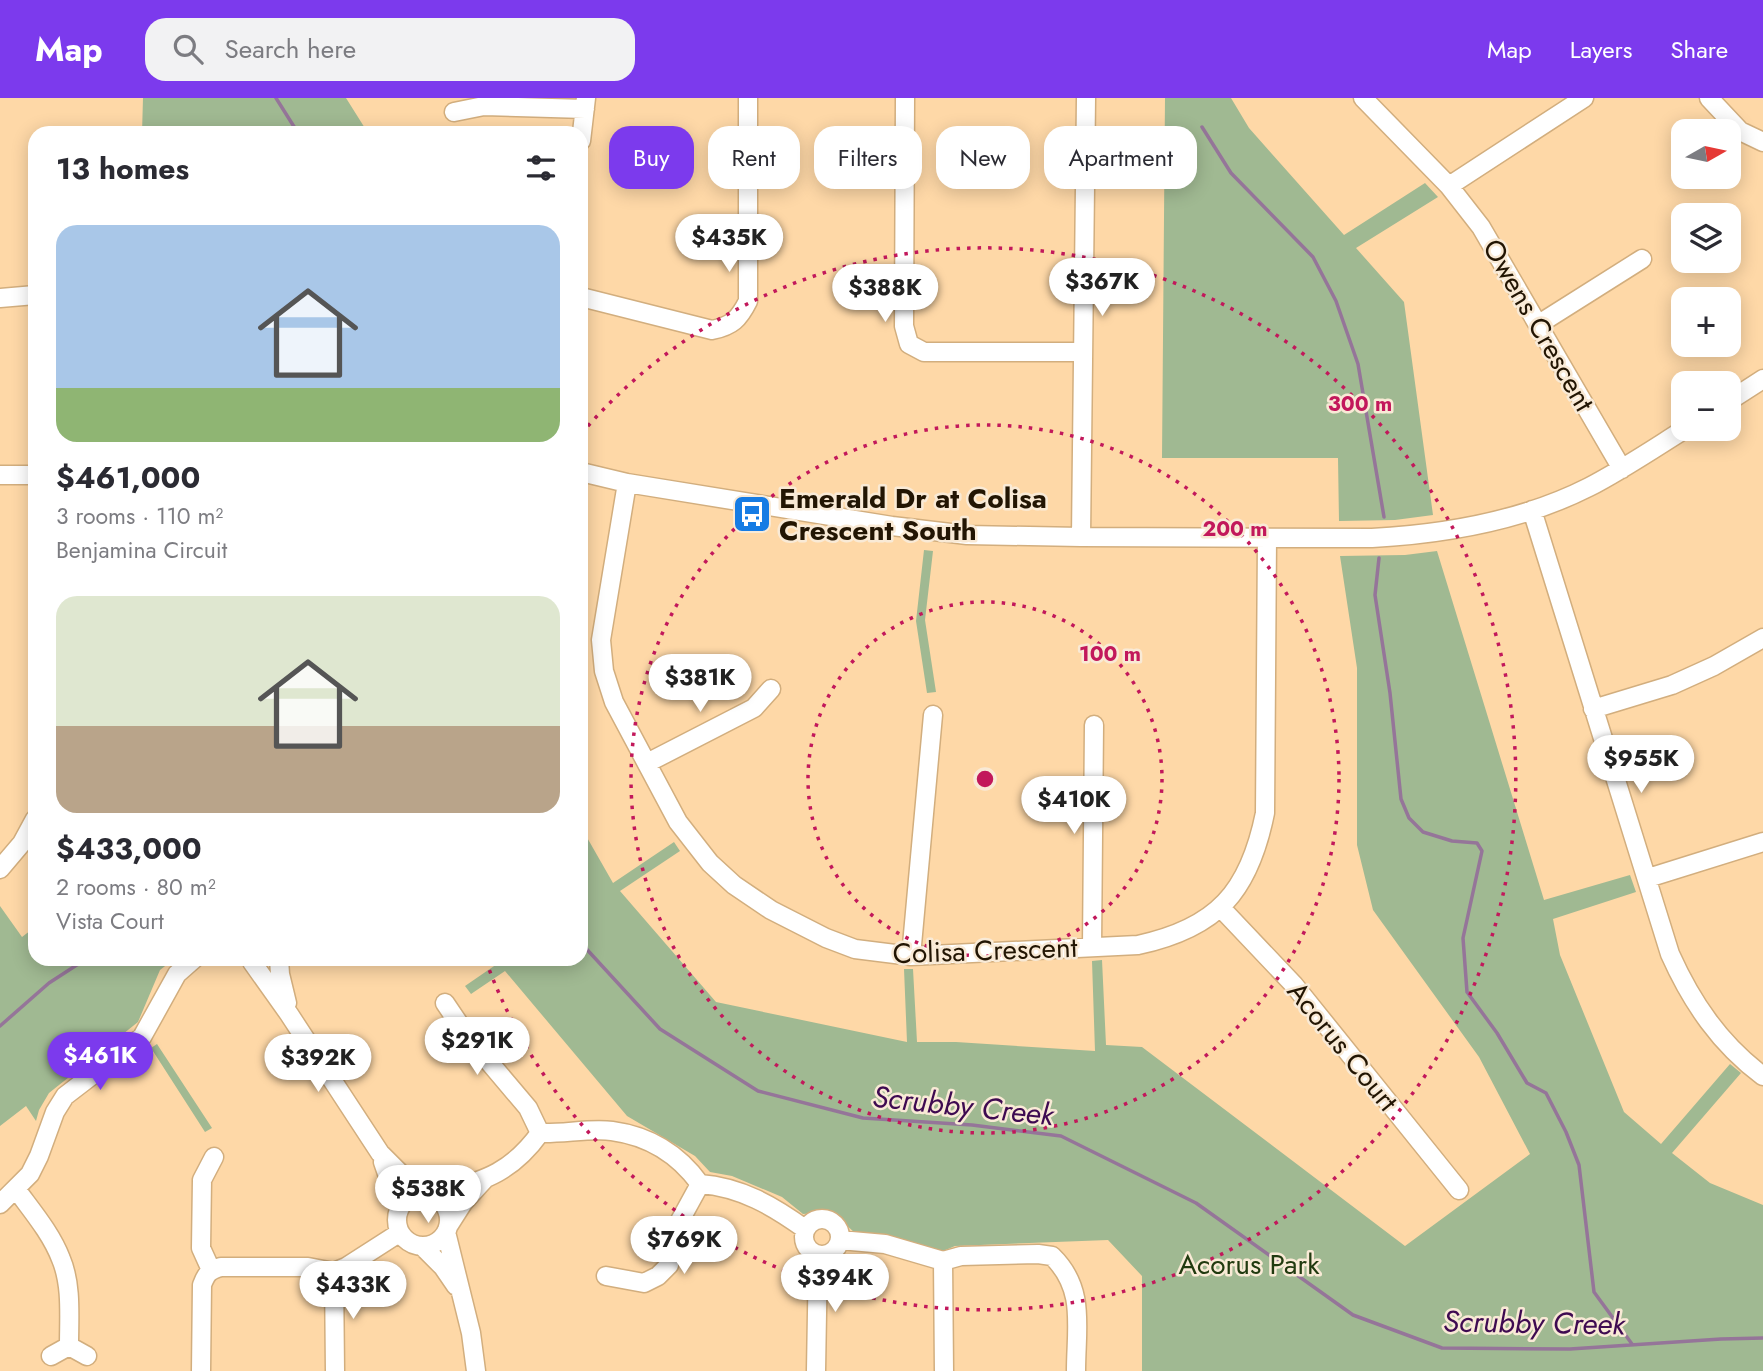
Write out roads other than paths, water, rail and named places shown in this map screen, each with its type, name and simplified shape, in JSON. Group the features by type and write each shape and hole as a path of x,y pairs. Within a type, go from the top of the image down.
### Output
{"street":[{"path":"588,299 712,330 729,327 741,317 748,301 748,98"},
{"path":"905,98 904,326 909,344 923,352 1082,352"},
{"path":"1082,537 1086,98"},
{"name":"Owens Crescent","path":"1363,98 1449,186 1481,227 1622,469"},
{"path":"1449,186 1584,98"},
{"path":"1709,98 1740,131 1763,142"},
{"path":"454,112 484,106 586,104 583,126"},
{"path":"1539,324 1642,259"},
{"path":"0,298 28,296"},
{"path":"1741,393 1763,379"},
{"path":"588,474 628,483 930,531 1007,537 1372,538 1414,536 1496,521 1532,510 1586,488 1671,438"},
{"path":"0,475 28,475"},
{"name":"Colisa Crescent","path":"628,483 601,640 604,671 614,702 688,838 734,885 771,910 826,938 855,948 911,956 1138,945 1169,938 1196,925 1221,908 1234,893 1259,846 1265,813 1267,538"},
{"path":"1532,510 1670,954 1686,989 1724,1043 1763,1076"},
{"path":"1593,709 1672,685 1714,666 1763,638"},
{"path":"647,763 754,708 771,689"},
{"path":"911,956 933,715"},
{"path":"1092,947 1094,725"},
{"path":"0,869 28,832"},
{"path":"1648,878 1763,842"},
{"name":"Acorus Court","path":"1221,908 1294,985 1459,1190"},
{"path":"0,1204 30,1174 40,1156 55,1112 65,1096 142,1037 177,974 188,966"},
{"path":"252,966 289,1014 380,1153 426,1195 446,1208 476,1371"},
{"path":"279,966 289,1014"},
{"path":"445,1003 468,1037 528,1108 540,1133"},
{"path":"540,1133 611,1131 636,1137 667,1150 687,1165 700,1184 737,1191 774,1206 805,1229"},
{"path":"423,1247 437,1243 463,1203 484,1180 525,1154 540,1133"},
{"path":"380,1153 399,1209"},
{"path":"211,1270 201,1248 202,1180 214,1157"},
{"path":"462,1295 443,1267 423,1247 409,1243 400,1233 397,1216 405,1201 484,1180"},
{"path":"606,1276 643,1283 659,1276 669,1265 677,1226 700,1184"},
{"path":"16,1189 53,1241 62,1261 68,1287 69,1346"},
{"path":"825,1219 839,1229 840,1240 834,1251 824,1256 818,1255 805,1245 805,1229 814,1221 825,1219"},
{"path":"201,1371 202,1285 211,1270 221,1267 308,1267 334,1272 400,1233"},
{"path":"840,1240 885,1244 943,1261 961,1256 1052,1256 1071,1280 1076,1294 1076,1371"},
{"path":"816,1371 818,1255"},
{"path":"943,1261 944,1371"},
{"path":"334,1272 335,1371"},
{"path":"51,1356 69,1346"},
{"path":"69,1346 87,1356"}],"waterway":[{"path":"276,98 294,126"},
{"path":"1202,127 1231,173 1313,257 1336,301 1358,364 1384,517"},
{"path":"1379,558 1375,595 1390,693 1401,799 1409,818 1423,832 1452,841 1477,843 1482,851 1463,938 1467,992 1497,1033 1527,1083 1546,1093 1566,1132 1579,1165 1594,1292 1632,1344"},
{"name":"Scrubby Creek","path":"588,951 660,1029 758,1091 863,1118 972,1125 1061,1136 1196,1203 1353,1315 1442,1348 1570,1349 1763,1338"},
{"name":"Scrubby Creek","path":"0,1026 49,983 75,966"}],"place":[{"name":"Emerald Dr at Colisa Crescent South","path":"752,514"}],"park label":[{"name":"Acorus Park","path":"1249,1264"}]}
